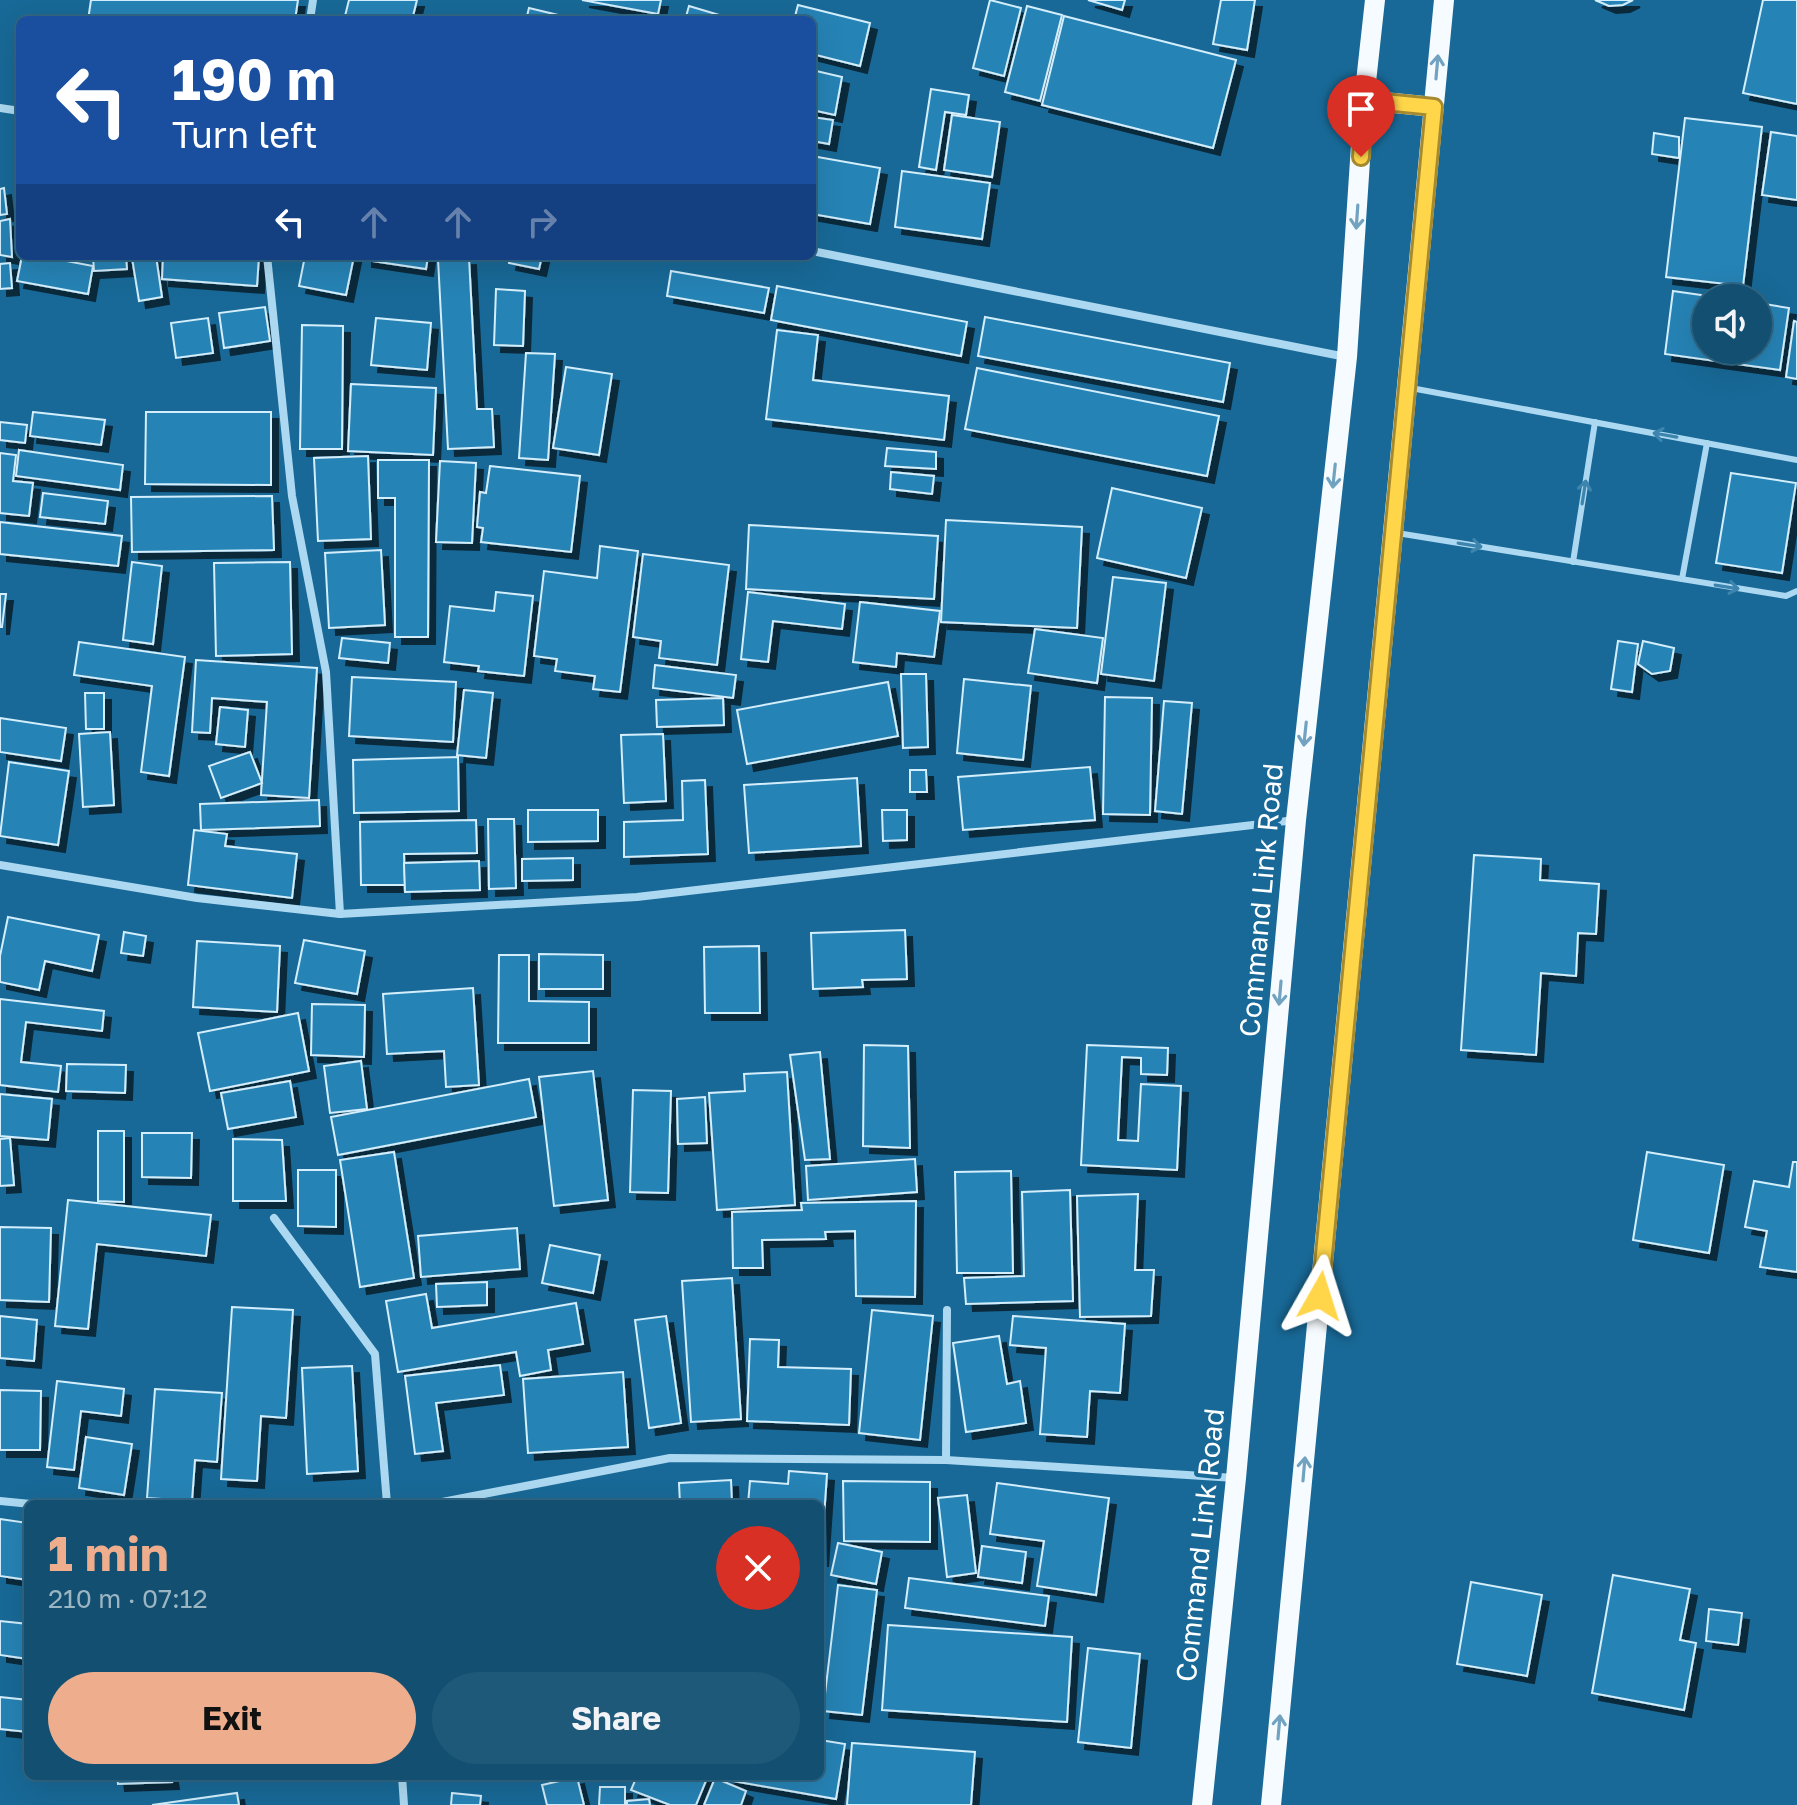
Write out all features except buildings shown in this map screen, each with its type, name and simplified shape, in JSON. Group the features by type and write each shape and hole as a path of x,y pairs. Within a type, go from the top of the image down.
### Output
{"main road":[{"name":"Command Link Road","path":"1202,1805 1236,1478 1296,820 1347,357 1364,100 1375,0"},
{"path":"1271,1805 1444,0"},
{"path":"1364,100 1434,107"}],"street":[{"path":"816,252 1347,357"},
{"path":"267,260 292,496 326,672 340,914"},
{"path":"0,865 197,898 340,914 637,897 1296,820"},
{"path":"274,1218 375,1354 387,1500"},
{"path":"946,1460 947,1310"},
{"path":"453,1500 670,1458 946,1460 1236,1478"},
{"path":"0,1501 24,1503"},
{"path":"402,1780 404,1805"}],"lane":[{"path":"1407,387 1797,460"},
{"path":"1573,562 1595,422"},
{"path":"1682,579 1707,443"},
{"path":"1393,533 1786,596 1797,591"}],"route":[{"path":"1320,1296 1434,107 1364,100 1361,157"}]}
